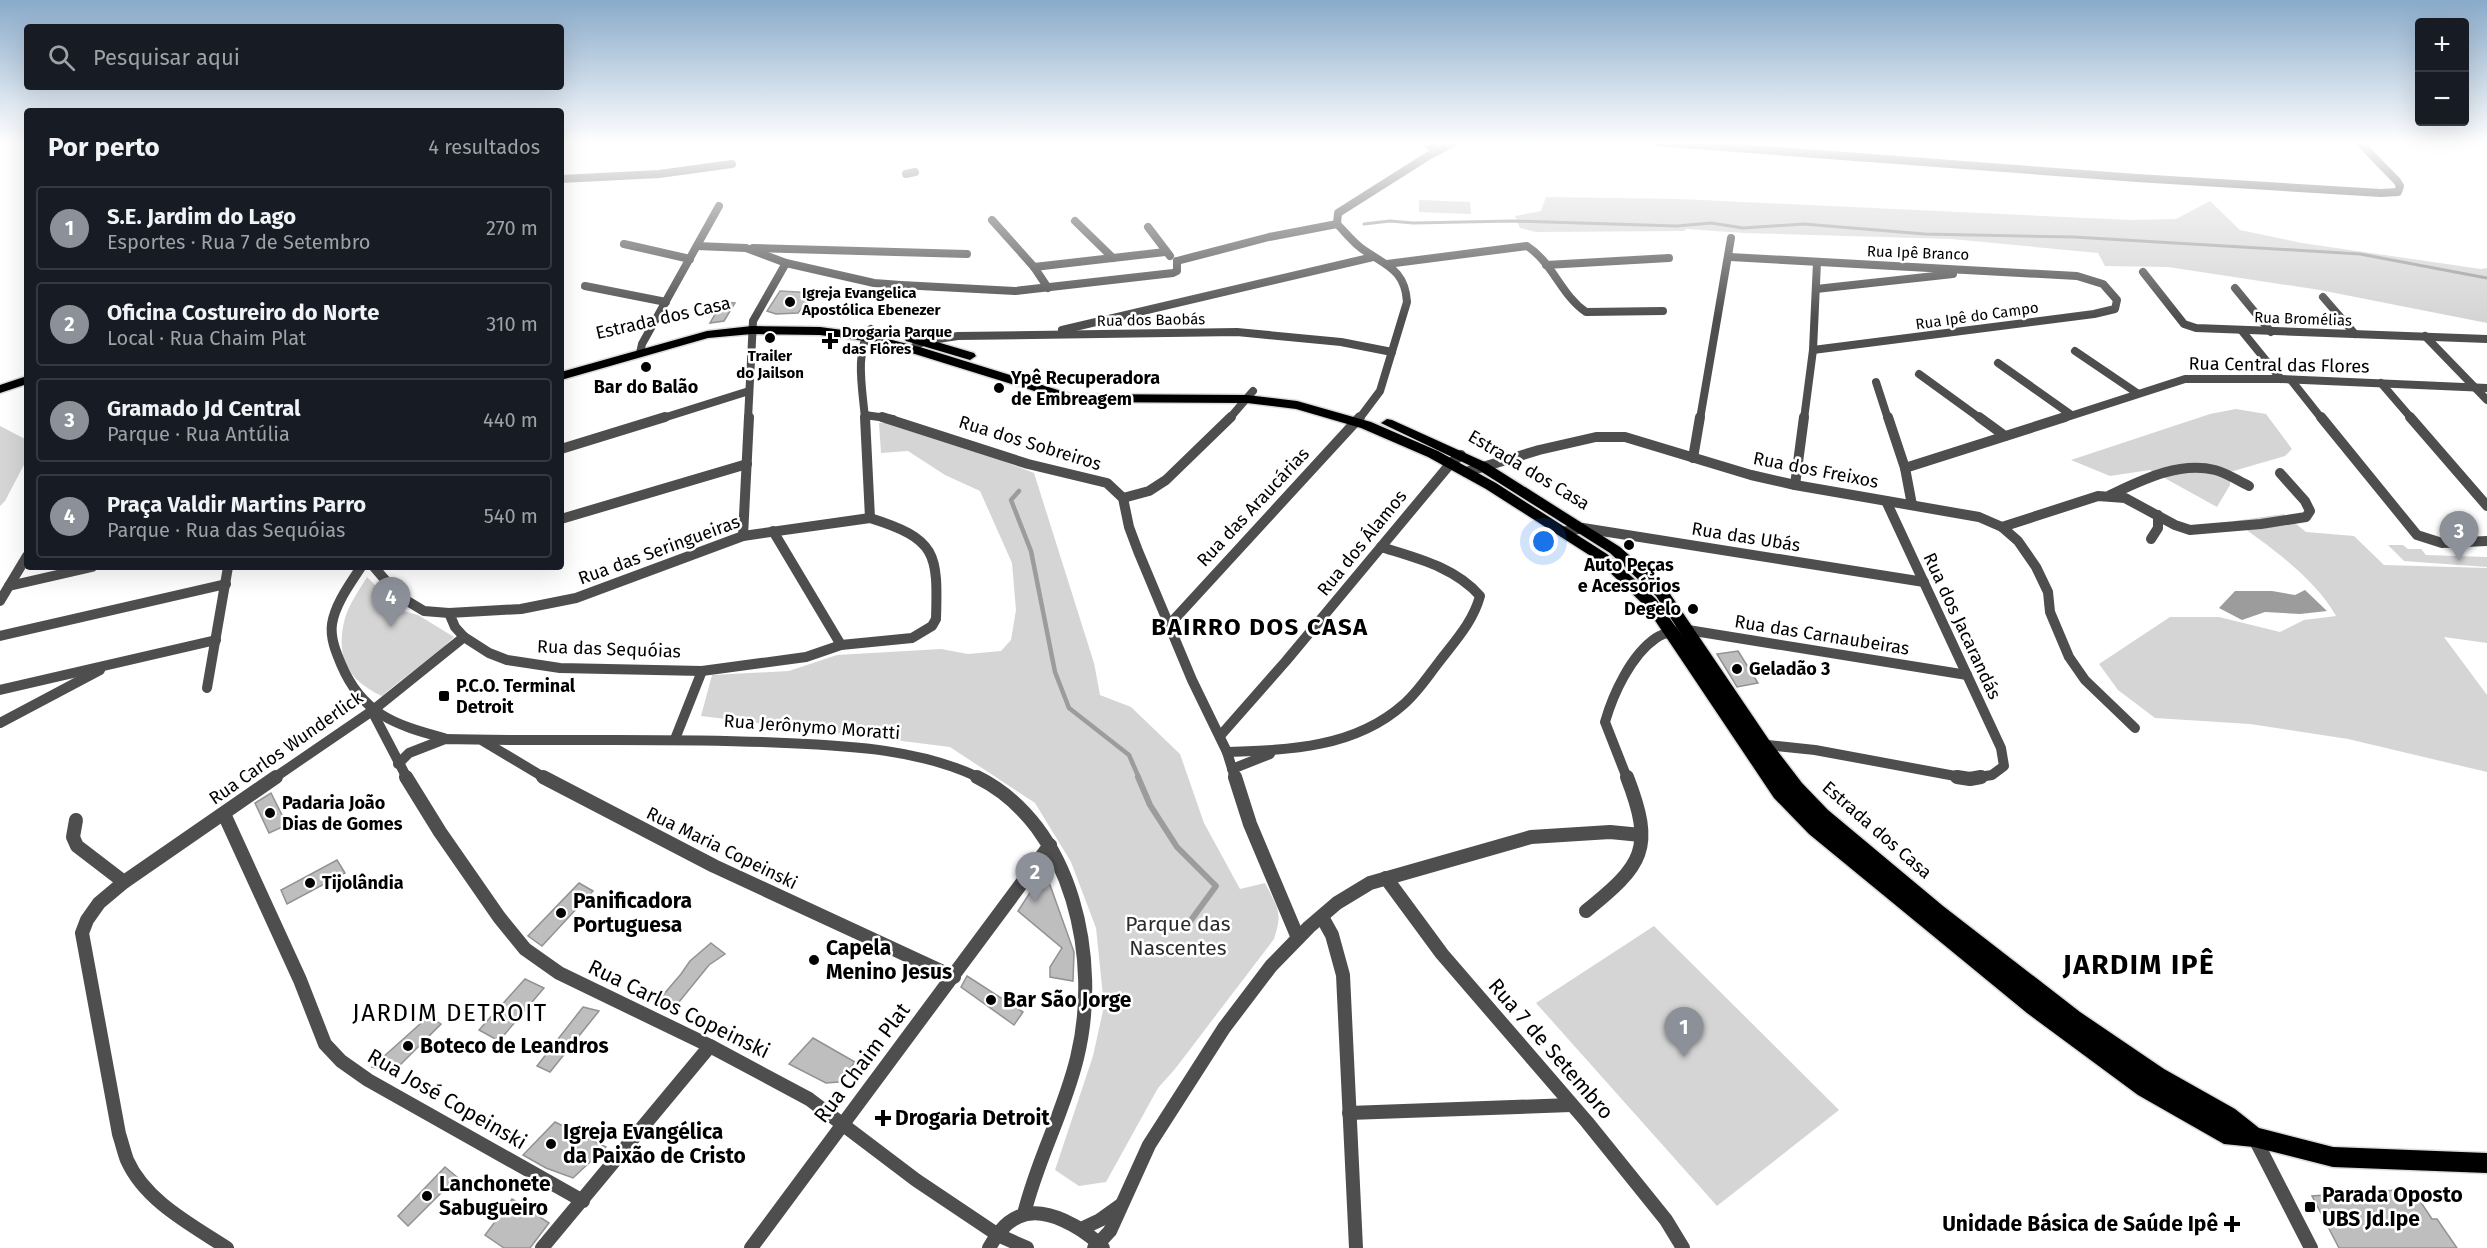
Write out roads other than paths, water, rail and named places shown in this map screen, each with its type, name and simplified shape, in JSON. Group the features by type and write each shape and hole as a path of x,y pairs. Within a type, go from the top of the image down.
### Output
{"main road":[{"name":"Estrada dos Casa","path":"564,375 702,329 752,326 868,333 924,341 1096,396"},
{"name":"Estrada dos Casa","path":"868,333 1056,395 1177,397 1250,395 1360,417 1465,464 1583,528 1615,550 1647,578 1660,591 1680,631 1755,744 1780,792 1815,829 1853,852 2034,1007 2145,1088 2224,1134 2253,1137 2333,1157 2382,1161 2487,1163"},
{"name":"Estrada dos Casa","path":"564,366 641,348"},
{"path":"0,391 24,383"},
{"name":"Estrada dos Casa","path":"1465,464 1602,557 1680,631"}],"street":[{"path":"1357,200 1338,213 1337,224 1354,243 1388,264 1523,246 1532,249 1577,306 1586,312 1663,311"},
{"path":"641,348 719,206"},
{"path":"992,220 1034,267 1048,288"},
{"path":"1075,221 1113,258"},
{"path":"1177,261 1269,237 1337,224"},
{"path":"746,248 786,263 882,284 1001,290 1048,288 1178,271 1177,261 1165,252 1148,227"},
{"path":"1693,458 1730,256 1731,238"},
{"path":"624,244 690,259"},
{"path":"698,246 967,254"},
{"path":"1034,267 1165,252"},
{"path":"1044,334 1374,256"},
{"name":"Rua Ipê Branco","path":"1730,256 2077,276 2087,277 2103,284"},
{"path":"1546,265 1670,258"},
{"path":"1795,485 1813,350 1817,262"},
{"path":"743,536 752,326 786,263"},
{"name":"Rua das Araucárias","path":"1169,625 1360,417 1380,391 1407,302 1408,289 1403,278 1388,264"},
{"path":"1816,289 1965,272 1971,269"},
{"name":"Rua Bromélias","path":"2144,272 2184,324 2202,329 2487,339"},
{"name":"Rua Ipê do Campo","path":"1813,350 2071,317 2115,309 2117,300 2103,284"},
{"path":"585,286 666,302"},
{"path":"2235,288 2271,332"},
{"path":"2323,297 2355,334"},
{"path":"1098,321 1101,334"},
{"path":"2242,331 2411,529 2426,540 2453,543 2487,541"},
{"name":"Rua dos Baobás","path":"911,349 924,341 958,336 1237,332 1341,342 1392,352"},
{"path":"868,333 862,365 870,518"},
{"path":"2425,336 2487,400"},
{"path":"2075,351 2137,393"},
{"path":"1998,363 2070,414"},
{"path":"1919,374 2005,436"},
{"name":"Rua Central das Flores","path":"1905,468 2185,379 2286,380 2487,388"},
{"path":"1876,382 1905,468 1912,505"},
{"path":"2381,383 2487,506"},
{"path":"564,448 749,391"},
{"path":"1250,395 1222,427 1159,487 1123,498 1129,527 1192,680 1227,752 1250,824 1298,938"},
{"name":"Rua dos Sobreiros","path":"865,415 891,418 1028,464 1107,483 1123,498"},
{"name":"Rua dos Freixos","path":"1465,464 1596,437 1625,437 1795,485 1979,517 2002,527"},
{"path":"564,518 747,464"},
{"name":"Rua dos Álamos","path":"1220,736 1381,547 1465,464"},
{"path":"2110,495 2147,477 2197,467 2214,470 2249,486"},
{"path":"2002,527 2098,496 2110,495 2133,500 2189,530 2277,523 2306,517 2310,511 2305,501 2280,473"},
{"name":"Rua dos Jacarandás","path":"1755,744 1815,750 1970,779 1992,775 2004,766 2001,748 1886,501"},
{"path":"2151,539 2158,528 2158,515"},
{"name":"Rua das Seringueiras","path":"448,613 521,609 576,598 743,536 870,518"},
{"name":"Rua das Sequóias","path":"448,613 455,627 464,637 489,653 534,666 560,668 702,671 806,657 841,645 912,638 932,626 936,619 935,562 924,544 902,528 870,518"},
{"path":"2002,527 2018,541 2036,567 2048,592 2050,612 2069,657 2085,680 2135,728"},
{"name":"Rua das Ubás","path":"1563,532 1583,528 1924,582"},
{"path":"773,531 841,645"},
{"path":"1232,769 1276,751 1348,736 1387,717 1415,692 1477,608 1480,596 1473,586 1460,577 1381,547"},
{"path":"0,601 24,560"},
{"path":"9,586 79,570"},
{"path":"207,688 228,570"},
{"path":"360,570 332,625 335,649 348,683 361,703 372,711 406,727 445,739"},
{"path":"377,570 399,596 413,606 448,613"},
{"path":"0,636 226,584"},
{"path":"1586,911 1626,875 1638,859 1641,835 1640,816 1605,722 1608,708 1642,652 1655,638 1680,631"},
{"name":"Rua das Carnaubeiras","path":"1680,631 1967,675"},
{"name":"Rua Carlos Wunderlick","path":"227,1248 172,1211 147,1189 128,1162 119,1134 87,970 82,933 87,920 99,903 124,882 372,711 464,637"},
{"path":"0,690 216,640"},
{"path":"0,723 110,664"},
{"path":"675,739 702,671"},
{"name":"Rua Carlos Copeinski","path":"372,711 398,764 464,868 499,917 525,948 559,973 710,1046 809,1099 916,1180 998,1234 1027,1248"},
{"name":"Rua Jerônymo Moratti","path":"398,764 409,753 445,739 747,739 871,748 930,759 975,776 1013,799 1037,823 1050,845 1069,889 1080,931 1086,974 1084,1022 1074,1069 1059,1116 1028,1196 1024,1214"},
{"name":"Rua Maria Copeinski","path":"481,740 546,781 647,833 954,977"},
{"path":"1227,752 1276,751"},
{"name":"Rua José Copeinski","path":"224,814 300,980 325,1044 341,1060 368,1080 583,1201"},
{"path":"76,820 73,837 77,846 124,882"},
{"path":"989,1248 1009,1222 1024,1214 1047,1216 1081,1229 1099,1246 1115,1222 1149,1145 1196,1070 1252,991 1298,938 1353,892 1371,883 1530,837 1610,832 1641,835"},
{"name":"Rua Chaim Plat","path":"751,1248 1050,845"},
{"name":"Rua 7 de Setembro","path":"1386,879 1442,954 1666,1220 1683,1248"},
{"path":"1322,917 1332,935 1343,975 1356,1248"},
{"path":"542,1248 710,1046"},
{"path":"1349,1113 1571,1105"},
{"path":"2253,1137 2311,1248"},
{"path":"1081,1229 1100,1221 1121,1205"}],"waterway":[{"path":"1364,224 1390,221 1413,223 1512,221 1677,226 1711,223 1743,228 1804,224 1925,234 2074,237 2360,254 2487,278"},
{"path":"1019,491 1011,500 1031,551 1055,672 1069,708 1129,755 1139,778"},
{"path":"1138,777 1150,805 1177,847 1216,886 1186,927"}],"place":[{"name":"Igreja Evangelica Apostólica Ebenezer","path":"790,302"},
{"name":"Trailer do Jailson","path":"770,338"},
{"name":"Drogaria Parque das Flôres","path":"830,341"},
{"name":"Bar do Balão","path":"646,367"},
{"name":"Ypê Recuperadora de Embreagem","path":"999,388"},
{"name":"Auto Peças e Acessórios","path":"1629,545"},
{"name":"Gramado Jd Central","path":"2459,561"},
{"name":"Degelo","path":"1693,609"},
{"name":"Praça Valdir Martins Parro","path":"391,627"},
{"name":"Geladão 3","path":"1737,669"},
{"name":"P.C.O. Terminal Detroit","path":"444,696"},
{"name":"Padaria João Dias de Gomes","path":"270,813"},
{"name":"Tijolândia","path":"310,883"},
{"name":"Oficina Costureiro do Norte","path":"1035,902"},
{"name":"Panificadora Portuguesa","path":"561,913"},
{"name":"Capela Menino Jesus","path":"814,960"},
{"name":"Bar São Jorge","path":"991,1000"},
{"name":"Boteco de Leandros","path":"408,1046"},
{"name":"S.E. Jardim do Lago","path":"1684,1057"},
{"name":"Drogaria Detroit","path":"883,1118"},
{"name":"Igreja Evangélica da Paixão de Cristo","path":"551,1144"},
{"name":"Lanchonete Sabugueiro","path":"427,1196"},
{"name":"Parada Oposto UBS Jd.Ipe","path":"2310,1207"},
{"name":"Unidade Básica de Saúde Ipê","path":"2232,1224"}],"district":[{"name":"BAIRRO DOS CASA","path":"1260,627"},
{"name":"JARDIM IPÊ","path":"2139,964"},
{"name":"JARDIM DETROIT","path":"450,1013"}],"park label":[{"name":"Parque das Nascentes","path":"1178,936"}]}
